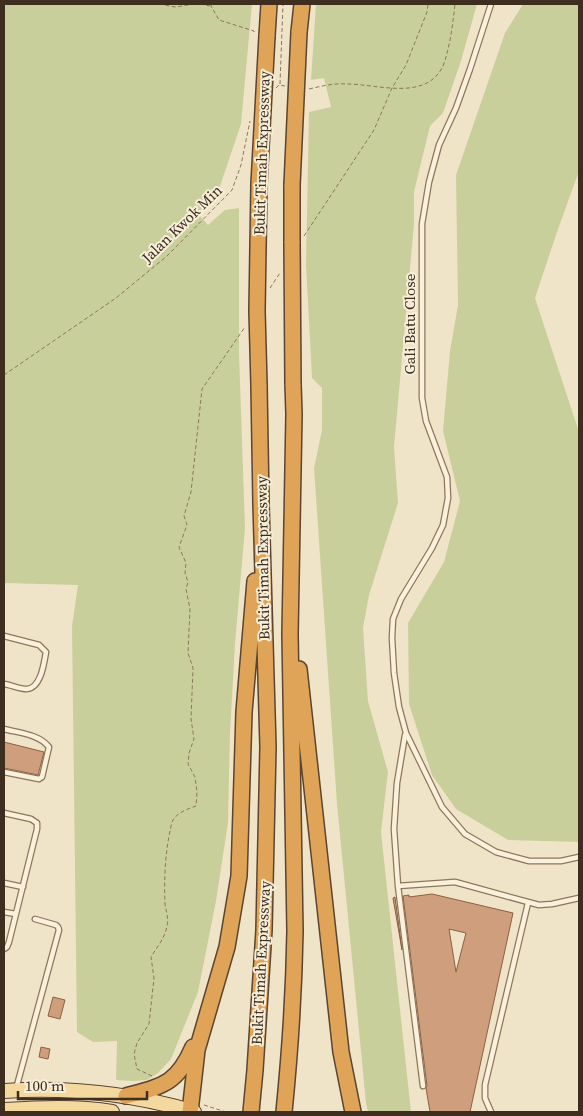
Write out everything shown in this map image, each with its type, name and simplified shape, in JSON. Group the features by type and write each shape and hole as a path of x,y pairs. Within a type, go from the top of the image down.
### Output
{"highway":[{"name":"Bukit Timah Expressway","path":"251,1112 264,930 268,747 257,311 259,184 269,4"},
{"name":"Bukit Timah Expressway","path":"284,1112 294,975 295,931 290,634 294,414 292,185 302,4"},
{"path":"193,1110 197,1050 227,947 239,876 244,712 261,504"},
{"path":"290,634 295,642 297,651 341,1052 352,1110"},
{"path":"126,1096 161,1086 181,1070 188,1059 206,1015"}],"main road":[{"path":"10,1090 89,1092 126,1096 193,1110"},
{"path":"4,1110 34,1108 94,1109 111,1112"}],"lane":[{"name":"Gali Batu Close","path":"406,733 399,707 394,673 393,618 401,599 432,548 443,525 448,498 447,477 426,421 422,398 422,224 429,182 439,145 456,108 491,4"},
{"path":"4,636 39,645 46,652 39,681 34,687 28,689 4,684"},
{"path":"4,729 36,737 45,741 50,747 44,772 39,780 4,772"},
{"path":"406,733 442,807 464,834 496,852 530,861 561,861 579,857"},
{"path":"406,733 397,783 394,829 398,886 423,1086"},
{"path":"4,812 31,819 37,823 9,942 4,949"},
{"path":"398,886 455,882 545,905 579,898"},
{"path":"4,883 23,887"},
{"path":"491,1112 485,1098 485,1085 528,902"},
{"path":"4,912 16,914"},
{"path":"10,1090 59,930 56,925 35,919"}],"path":[{"path":"159,4 175,7 194,4"},
{"path":"200,4 211,5 219,20 254,31"},
{"path":"280,85 283,4"},
{"path":"305,235 374,130 392,88 406,65 427,12 428,4"},
{"path":"307,89 334,83 408,88 430,82 443,67 451,37 455,4"},
{"path":"275,76 280,85"},
{"path":"274,90 280,85 288,86"},
{"name":"Jalan Kwok Min","path":"4,375 116,298 167,256 232,190 241,165 249,122 253,114"},
{"path":"268,292 284,268"},
{"path":"157,1079 137,1069 134,1054 137,1043 149,1024 154,978 151,957 163,939 167,927 168,914 165,906 164,873 172,820 182,812 196,806 197,792 195,777 188,764 189,753 194,739 190,719 193,668 188,653 190,609 186,589 188,582 184,573 186,562 179,546 187,526 184,516 191,492 202,389 246,325"},
{"path":"193,1110 226,1112"}],"green space":[{"path":"4,4 252,4 241,124 218,192 198,214 208,225 225,210 239,208 239,353 245,528 235,644 230,733 228,823 216,901 198,992 171,1059 158,1073 147,1080 116,1080 117,1041 93,1042 77,1032 72,626 78,585 4,583"},
{"path":"316,4 477,4 461,61 443,113 430,126 414,192 414,224 394,447 398,503 369,595 363,628 368,701 388,772 381,832 411,1112 368,1112 337,804 314,468 322,430 322,388 312,378 306,265 309,112 331,107 324,78 311,80"},
{"path":"523,4 579,4 579,171 535,298 579,432 579,842 508,840 456,809 432,775 409,704 408,623 444,562 460,501 443,431 450,351 458,305 456,175 505,33"}],"building":[{"path":"4,742 44,752 38,775 4,768"},
{"path":"432,894 513,913 470,1112 430,1112 403,896 409,895 409,897","holes":["449,929 466,933 456,972"]},
{"path":"395,897 402,950 393,898"},
{"path":"53,997 65,1000 60,1019 48,1016"},
{"path":"41,1047 50,1049 48,1059 39,1057"}]}
